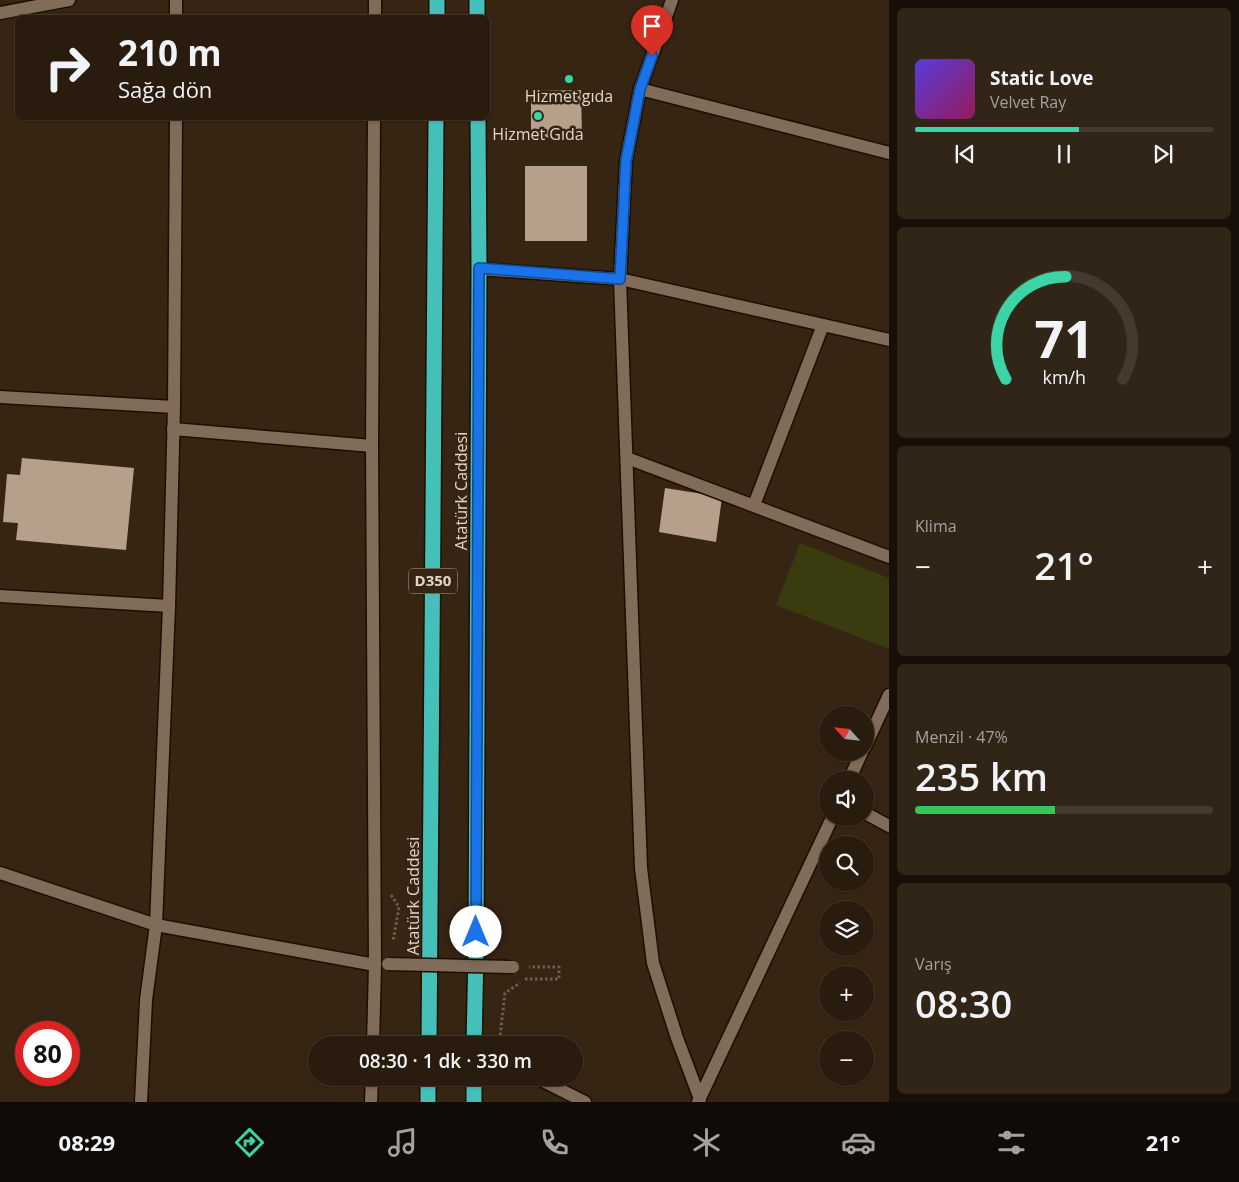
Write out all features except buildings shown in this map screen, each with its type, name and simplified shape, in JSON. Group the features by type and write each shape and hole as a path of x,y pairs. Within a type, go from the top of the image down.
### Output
{"highway":[{"path":"436,15 437,0"},
{"path":"477,0 477,15"},
{"name":"Atatürk Caddesi","path":"429,1036 436,120"},
{"name":"Atatürk Caddesi","path":"474,1036 479,268 478,120"},
{"path":"428,1086 428,1102"},
{"path":"474,1086 474,1102"}],"street":[{"path":"0,13 69,0"},
{"path":"176,0 176,15"},
{"path":"375,0 375,15"},
{"path":"672,0 640,89 626,161 620,279 641,868 653,963 699,1100"},
{"path":"640,89 889,153"},
{"path":"140,1102 146,1000 156,925 169,606 174,407 176,120"},
{"path":"374,120 372,446 382,964 374,1036"},
{"path":"479,268 620,279 889,340"},
{"path":"754,505 823,325"},
{"path":"0,397 174,407"},
{"path":"173,429 372,446"},
{"path":"627,458 889,557"},
{"path":"0,596 169,606"},
{"path":"874,728 889,695"},
{"path":"874,818 889,826"},
{"path":"699,1100 828,826"},
{"path":"0,873 156,925 382,964 513,967"},
{"path":"371,1102 372,1086"},
{"path":"553,1086 586,1102"}],"path":[{"path":"382,964 399,907"},
{"path":"500,1036 505,994 525,979 559,979 559,967 513,967"}],"green space":[{"path":"800,543 889,578 889,649 776,605"}],"place":[{"name":"Hizmet gıda","path":"569,79"},
{"name":"Hizmet Gıda","path":"538,116"}],"route":[{"path":"476,932 479,268 620,279 626,161 640,89 652,56"}]}
